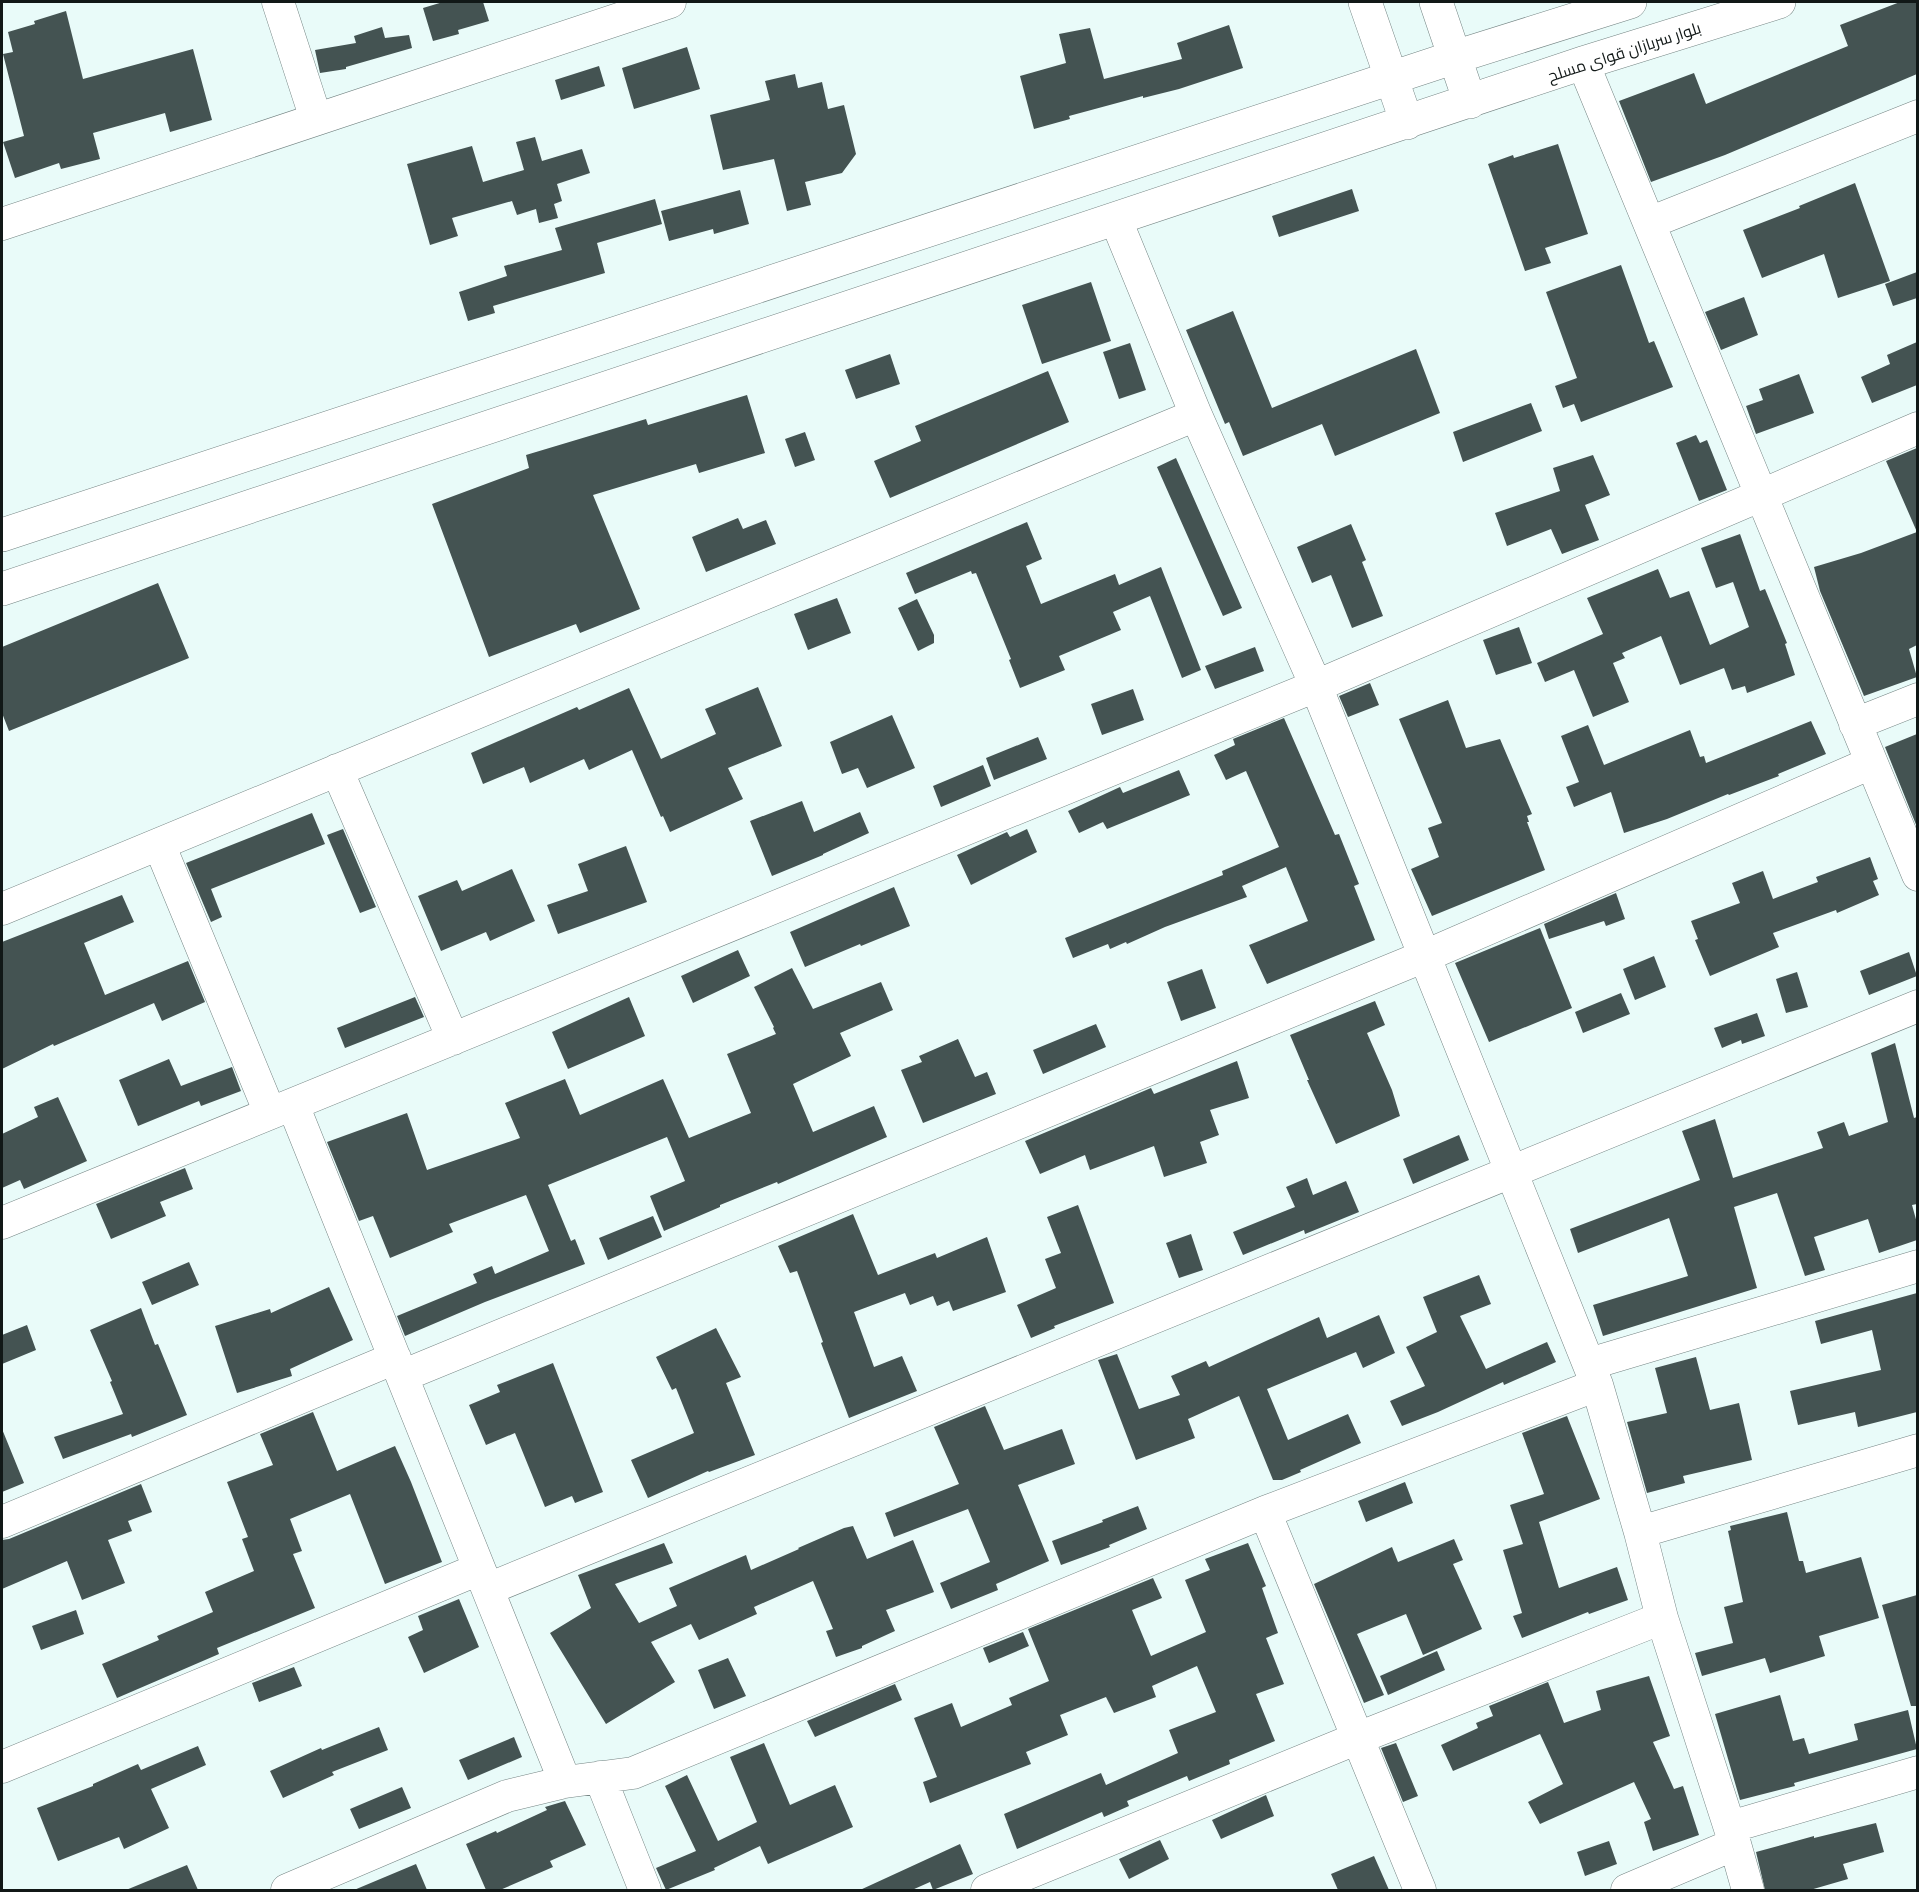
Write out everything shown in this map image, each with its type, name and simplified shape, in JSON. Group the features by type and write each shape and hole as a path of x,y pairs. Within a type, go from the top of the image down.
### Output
{"main road":[{"path":"1365,2 1407,123"},
{"path":"1436,2 1470,102"},
{"path":"2,535 1455,57 1630,2"},
{"name":"بلوار سربازان قوای مسلح","path":"2,589 1583,63 1779,2"}],"street":[{"path":"278,2 316,119"},
{"path":"2,224 670,2"},
{"path":"1583,63 1917,876"},
{"path":"1649,223 1917,116"},
{"path":"1116,220 1196,415 1316,686 1593,1375 1640,1532 1662,1618 1748,1890"},
{"path":"2,909 1196,415"},
{"path":"2,1223 1316,686 1917,428"},
{"path":"1855,724 1917,699"},
{"path":"2,1522 398,1367 1425,956 1871,763"},
{"path":"337,770 453,1039"},
{"path":"159,844 398,1367 565,1782"},
{"path":"2,1767 484,1579 1917,1006"},
{"path":"287,1890 507,1796 565,1782 633,1773 1593,1375 1917,1266"},
{"path":"1640,1532 1917,1450"},
{"path":"1265,1512 1420,1890"},
{"path":"987,1890 1358,1738 1662,1618"},
{"path":"1627,1890 1732,1835 1917,1772"},
{"path":"600,1777 645,1890"}],"building":[{"path":"443,2 483,2 489,21 458,30 459,34 433,41 423,8"},
{"path":"1900,2 1917,2 1917,74 1725,155 1651,182 1619,101 1694,73 1706,104 1848,46 1840,25"},
{"path":"66,11 83,79 193,49 212,120 170,132 165,113 93,133 100,159 61,169 59,163 15,178 3,142 24,136 3,54 13,52 8,32"},
{"path":"1229,25 1243,68 1179,89 1069,116 1070,119 1034,129 1020,76 1066,63 1059,34 1090,28 1104,79 1182,59 1177,43"},
{"path":"382,27 385,38 409,35 412,48 346,67 346,69 320,73 315,50 356,43 354,36"},
{"path":"687,47 700,89 634,109 622,68"},
{"path":"599,66 605,86 561,100 555,80"},
{"path":"795,74 798,88 822,82 828,109 844,105 856,154 842,173 805,182 811,205 787,211 774,159 723,170 710,115 770,100 765,81"},
{"path":"535,137 542,161 582,149 590,173 557,184 562,201 554,204 558,218 539,223 536,209 517,215 512,201 452,218 458,236 430,245 407,164 472,146 483,182 524,170 516,142"},
{"path":"1558,144 1588,234 1545,248 1551,263 1525,271 1488,164"},
{"path":"1855,183 1890,281 1838,298 1824,254 1762,278 1743,230"},
{"path":"1352,189 1359,211 1279,237 1272,216"},
{"path":"740,190 749,224 714,234 713,229 669,241 661,211"},
{"path":"655,199 662,224 597,243 605,273 493,306 495,313 468,321 459,292 507,276 504,266 562,250 555,228"},
{"path":"1621,265 1649,343 1654,341 1673,387 1581,422 1574,404 1563,408 1555,386 1577,378 1546,292"},
{"path":"1917,272 1917,298 1893,306 1885,284"},
{"path":"1091,282 1111,341 1042,364 1022,305"},
{"path":"1744,297 1758,335 1721,350 1705,312"},
{"path":"1233,311 1272,408 1416,349 1440,413 1335,456 1322,424 1243,456 1229,422 1225,424 1186,330"},
{"path":"1917,342 1917,385 1872,403 1861,377 1890,364 1887,355"},
{"path":"1130,343 1146,390 1119,399 1103,352"},
{"path":"890,354 900,384 856,399 845,370"},
{"path":"1048,371 1069,422 890,498 874,461 921,441 915,426"},
{"path":"1799,374 1814,413 1756,434 1746,406 1763,400 1759,389"},
{"path":"747,395 765,453 699,473 696,464 593,495 640,609 580,633 576,624 489,657 432,504 529,468 526,455 646,419 648,425"},
{"path":"1531,403 1542,431 1463,462 1453,432"},
{"path":"805,432 815,460 795,467 785,439"},
{"path":"1696,435 1700,443 1707,440 1727,490 1699,501 1676,443"},
{"path":"1917,448 1917,532 1886,461"},
{"path":"1593,455 1610,495 1585,505 1599,540 1562,554 1551,529 1507,546 1495,513 1560,491 1553,468"},
{"path":"1176,458 1242,608 1223,616 1157,467"},
{"path":"738,518 743,529 766,520 776,544 706,572 692,537"},
{"path":"1027,522 1042,559 1026,566 1041,604 1115,574 1119,585 1161,567 1201,670 1182,678 1150,596 1113,612 1121,630 1059,656 1065,670 1020,688 1009,660 1011,659 976,573 972,574 971,571 915,594 906,573"},
{"path":"1351,524 1366,560 1362,562 1383,616 1352,628 1331,575 1312,583 1297,547"},
{"path":"1917,532 1917,645 1909,649 1917,677 1864,696 1820,591 1814,567 1861,553"},
{"path":"1740,534 1760,591 1765,589 1787,643 1785,644 1795,675 1747,693 1745,686 1732,690 1724,668 1680,685 1661,636 1622,653 1625,658 1613,663 1629,702 1593,717 1574,670 1545,682 1537,663 1603,634 1587,598 1658,569 1670,598 1689,591 1710,645 1749,627 1733,582 1716,588 1701,548"},
{"path":"158,583 189,658 9,731 2,713 2,647"},
{"path":"837,598 851,633 808,650 794,614"},
{"path":"917,599 934,635 934,643 918,651 898,608"},
{"path":"1519,627 1532,663 1496,675 1483,640"},
{"path":"1255,647 1264,671 1215,689 1205,666"},
{"path":"1370,683 1379,705 1348,717 1339,696"},
{"path":"758,687 782,746 728,768 743,799 670,832 663,816 661,817 632,750 589,770 584,759 530,783 524,767 483,784 471,753 577,707 579,710 629,688 661,759 716,734 705,709"},
{"path":"1133,689 1144,720 1102,735 1091,704"},
{"path":"1448,700 1466,748 1500,739 1532,814 1527,816 1529,822 1527,822 1545,870 1432,916 1411,869 1439,857 1428,828 1442,823 1399,719"},
{"path":"892,715 915,768 867,788 858,768 842,774 830,742"},
{"path":"1284,718 1335,835 1339,834 1359,884 1354,886 1375,940 1267,984 1249,945 1308,921 1286,867 1242,886 1247,897 1165,927 1127,944 1126,942 1110,949 1108,944 1073,958 1065,938 1223,875 1222,871 1279,847 1246,771 1226,780 1214,755 1235,745 1233,739"},
{"path":"1811,721 1826,754 1778,774 1779,776 1624,833 1611,792 1574,807 1566,787 1579,782 1561,736 1588,725 1604,765 1690,730 1700,757 1704,756 1706,763"},
{"path":"1917,734 1917,827 1885,747"},
{"path":"1038,737 1047,759 994,780 986,758"},
{"path":"983,765 991,786 941,807 933,786"},
{"path":"1179,770 1190,795 1107,829 1103,822 1079,833 1068,811 1120,787 1123,793"},
{"path":"802,801 814,832 860,812 869,833 772,876 750,821"},
{"path":"312,813 325,844 211,889 222,917 211,922 186,863"},
{"path":"343,829 376,907 360,913 327,835"},
{"path":"1027,829 1037,852 971,885 957,855 1007,832 1010,837"},
{"path":"626,846 647,902 558,934 547,905 588,891 578,864"},
{"path":"1870,857 1878,879 1873,881 1879,895 1837,913 1836,910 1773,933 1779,947 1710,976 1695,940 1698,939 1691,921 1740,903 1732,883 1763,871 1773,899 1818,882 1816,877"},
{"path":"512,869 535,921 490,941 486,932 441,951 418,896 457,880 462,891"},
{"path":"894,887 910,926 805,967 790,932"},
{"path":"1616,893 1625,919 1606,926 1604,921 1549,939 1544,924"},
{"path":"122,895 134,922 84,943 105,995 188,961 205,1002 162,1021 154,1003 54,1046 53,1044 2,1069 2,942"},
{"path":"1540,928 1572,1008 1489,1042 1455,963"},
{"path":"738,950 750,976 693,1003 681,976"},
{"path":"1909,952 1917,976 1869,995 1860,971"},
{"path":"1654,956 1666,987 1635,1000 1623,969"},
{"path":"792,968 813,1009 881,982 893,1010 840,1033 851,1056 793,1084 813,1132 874,1106 887,1137 778,1184 777,1182 720,1205 720,1207 664,1231 650,1196 685,1181 667,1137 548,1185 571,1241 575,1239 585,1264 485,1302 405,1336 397,1316 477,1283 473,1274 492,1266 495,1274 549,1251 526,1195 449,1224 453,1232 390,1258 373,1216 359,1221 327,1142 407,1113 427,1170 520,1138 505,1103 565,1079 580,1115 663,1079 689,1138 751,1113 727,1054 776,1034 754,987"},
{"path":"1202,969 1216,1008 1181,1021 1167,982"},
{"path":"1797,972 1808,1007 1786,1013 1776,979"},
{"path":"1621,993 1630,1014 1583,1033 1575,1012"},
{"path":"415,997 424,1017 345,1048 337,1028"},
{"path":"629,997 645,1036 568,1069 552,1032"},
{"path":"1375,1001 1385,1025 1367,1033 1392,1090 1400,1116 1336,1144 1307,1080 1309,1080 1290,1035"},
{"path":"1757,1013 1765,1036 1742,1044 1741,1040 1722,1048 1714,1028"},
{"path":"1096,1024 1106,1047 1043,1074 1033,1050"},
{"path":"958,1039 975,1077 987,1072 996,1094 923,1123 901,1070 922,1062 919,1056"},
{"path":"1895,1043 1914,1118 1917,1117 1917,1204 1912,1205 1917,1223 1917,1240 1879,1253 1868,1219 1814,1237 1825,1270 1805,1276 1777,1193 1734,1207 1757,1288 1603,1336 1593,1305 1688,1276 1669,1218 1578,1253 1570,1229 1700,1180 1682,1131 1715,1119 1733,1178 1823,1148 1817,1132 1844,1122 1849,1136 1888,1122 1871,1053"},
{"path":"169,1059 181,1086 232,1067 241,1091 201,1106 199,1101 138,1126 119,1080"},
{"path":"1237,1061 1249,1098 1210,1110 1219,1135 1200,1142 1207,1163 1164,1177 1154,1146 1090,1170 1085,1155 1040,1174 1025,1141 1151,1088 1154,1094"},
{"path":"58,1097 87,1161 24,1189 20,1180 2,1188 2,1134 38,1117 34,1107"},
{"path":"1459,1135 1469,1160 1413,1184 1403,1159"},
{"path":"185,1168 193,1189 160,1202 166,1216 111,1239 96,1204"},
{"path":"1307,1178 1313,1195 1346,1181 1359,1212 1305,1234 1304,1230 1243,1255 1233,1232 1295,1207 1286,1187"},
{"path":"1078,1205 1114,1303 1054,1326 1055,1328 1031,1338 1017,1305 1056,1288 1045,1259 1061,1253 1047,1217"},
{"path":"853,1214 878,1275 935,1253 937,1258 987,1237 1006,1292 953,1311 949,1301 937,1306 933,1296 910,1305 905,1293 854,1312 874,1367 902,1356 917,1391 849,1418 797,1271 790,1273 778,1246"},
{"path":"653,1216 662,1237 608,1260 599,1238"},
{"path":"1191,1234 1203,1270 1179,1278 1166,1243"},
{"path":"189,1262 199,1285 152,1305 142,1282"},
{"path":"1479,1275 1491,1304 1460,1316 1486,1369 1547,1342 1556,1362 1504,1385 1503,1382 1402,1426 1390,1401 1425,1386 1406,1347 1437,1332 1423,1297"},
{"path":"329,1287 353,1340 290,1369 292,1376 237,1393 215,1326 270,1309 271,1313"},
{"path":"1917,1293 1917,1412 1858,1427 1855,1412 1798,1425 1790,1391 1881,1370 1872,1330 1821,1344 1815,1321"},
{"path":"141,1308 187,1415 132,1437 131,1434 63,1459 54,1437 123,1414 110,1382 112,1381 90,1330"},
{"path":"1379,1315 1395,1353 1363,1368 1356,1352 1267,1389 1288,1440 1348,1414 1361,1443 1282,1480 1273,1480 1239,1396 1188,1419 1195,1438 1136,1460 1098,1360 1117,1354 1139,1409 1180,1395 1171,1376 1206,1361 1209,1367 1319,1317 1327,1338"},
{"path":"27,1325 36,1350 2,1364 2,1335"},
{"path":"716,1328 741,1377 726,1383 755,1455 708,1471 648,1498 631,1460 694,1433 676,1388 672,1390 656,1357"},
{"path":"1696,1357 1710,1410 1739,1403 1752,1460 1683,1476 1685,1483 1647,1493 1627,1422 1667,1413 1655,1368"},
{"path":"553,1363 603,1492 575,1503 572,1496 545,1507 515,1433 486,1445 469,1405 500,1392 497,1385"},
{"path":"985,1406 1004,1450 1062,1429 1075,1464 1018,1485 1049,1561 996,1584 998,1590 951,1609 940,1583 990,1562 968,1509 894,1537 885,1513 959,1484 934,1427"},
{"path":"313,1412 337,1471 395,1446 442,1562 385,1584 350,1494 290,1519 302,1551 293,1554 315,1608 217,1648 219,1654 117,1698 102,1664 159,1640 157,1636 213,1612 205,1592 254,1571 242,1539 248,1537 227,1482 273,1465 260,1434"},
{"path":"1567,1416 1600,1499 1539,1522 1559,1588 1617,1567 1628,1600 1589,1614 1588,1612 1522,1638 1513,1616 1522,1613 1503,1550 1523,1544 1510,1505 1544,1494 1522,1433"},
{"path":"2,1429 24,1483 2,1492"},
{"path":"1405,1482 1413,1503 1366,1522 1358,1501"},
{"path":"141,1484 152,1512 128,1521 132,1531 108,1540 125,1583 82,1600 67,1561 2,1589 2,1540"},
{"path":"1138,1506 1147,1529 1109,1545 1110,1547 1061,1565 1052,1541"},
{"path":"1787,1512 1799,1561 1803,1561 1806,1573 1861,1557 1879,1618 1819,1636 1825,1656 1770,1673 1765,1658 1702,1676 1695,1653 1733,1643 1724,1607 1743,1602 1728,1531 1731,1530 1730,1526"},
{"path":"853,1526 867,1559 913,1540 934,1592 886,1610 895,1631 862,1648 836,1657 826,1631 833,1629 813,1581 754,1607 757,1614 699,1640 691,1624 651,1642 675,1682 606,1724 550,1633 591,1608 578,1575 664,1543 673,1563 615,1584 639,1623 677,1606 669,1588 746,1555 751,1570"},
{"path":"1454,1539 1463,1560 1453,1564 1482,1629 1423,1655 1406,1614 1357,1634 1384,1695 1364,1703 1314,1584 1392,1547 1398,1562"},
{"path":"1248,1543 1266,1586 1262,1588 1278,1633 1266,1638 1284,1684 1256,1694 1275,1741 1229,1760 1230,1764 1189,1781 1187,1776 1127,1801 1129,1806 1104,1817 1102,1812 1017,1849 1004,1814 1101,1773 1106,1785 1178,1753 1169,1730 1216,1712 1197,1666 1152,1686 1156,1697 1114,1713 1106,1697 1060,1715 1068,1735 1026,1752 1031,1764 930,1803 923,1782 937,1777 914,1718 952,1703 961,1727 1012,1705 1009,1698 1049,1681 1028,1629 1153,1578 1162,1598 1132,1610 1151,1656 1206,1632 1185,1580 1210,1570 1205,1559"},
{"path":"1917,1595 1917,1706 1911,1706 1882,1605"},
{"path":"459,1599 479,1647 424,1673 408,1637 423,1630 418,1616"},
{"path":"76,1610 84,1634 41,1650 32,1626"},
{"path":"1023,1632 1029,1646 989,1663 983,1648"},
{"path":"1437,1651 1445,1670 1388,1695 1380,1676"},
{"path":"728,1658 746,1696 714,1709 698,1670"},
{"path":"294,1667 302,1686 259,1702 252,1683"},
{"path":"1649,1676 1670,1736 1653,1742 1674,1789 1683,1786 1699,1835 1653,1851 1644,1822 1651,1819 1634,1782 1540,1824 1528,1802 1563,1784 1540,1734 1453,1771 1441,1745 1478,1728 1476,1723 1493,1716 1489,1706 1548,1682 1564,1723 1601,1710 1596,1691"},
{"path":"895,1684 902,1700 815,1737 807,1721"},
{"path":"1780,1695 1793,1741 1804,1738 1809,1754 1858,1740 1854,1724 1908,1710 1917,1749 1740,1800 1715,1714"},
{"path":"379,1727 388,1750 332,1772 334,1775 283,1798 270,1771 321,1748 322,1750"},
{"path":"514,1737 522,1757 468,1780 459,1760"},
{"path":"764,1743 790,1805 835,1785 853,1827 768,1864 760,1846 714,1868 715,1870 666,1890 656,1868 696,1851 665,1786 687,1775 718,1841 757,1822 730,1757"},
{"path":"1396,1743 1418,1796 1403,1802 1381,1748"},
{"path":"198,1746 206,1765 151,1789 169,1828 124,1849 119,1837 58,1861 37,1808 93,1786 138,1764 141,1770"},
{"path":"402,1787 411,1808 359,1829 350,1809"},
{"path":"1266,1795 1274,1816 1221,1839 1212,1820"},
{"path":"565,1801 586,1845 550,1861 553,1867 500,1890 486,1890 466,1844 496,1831 497,1833 547,1810 545,1807"},
{"path":"1876,1823 1884,1852 1843,1864 1848,1879 1810,1890 1765,1890 1756,1852 1814,1836 1814,1838"},
{"path":"1160,1840 1169,1859 1129,1879 1119,1859"},
{"path":"1609,1841 1617,1864 1585,1876 1577,1852"},
{"path":"960,1844 973,1874 933,1890 930,1882 912,1890 860,1890"},
{"path":"1374,1856 1389,1890 1338,1890 1331,1874"},
{"path":"416,1864 427,1890 354,1890"},
{"path":"187,1865 198,1890 126,1890"}]}
